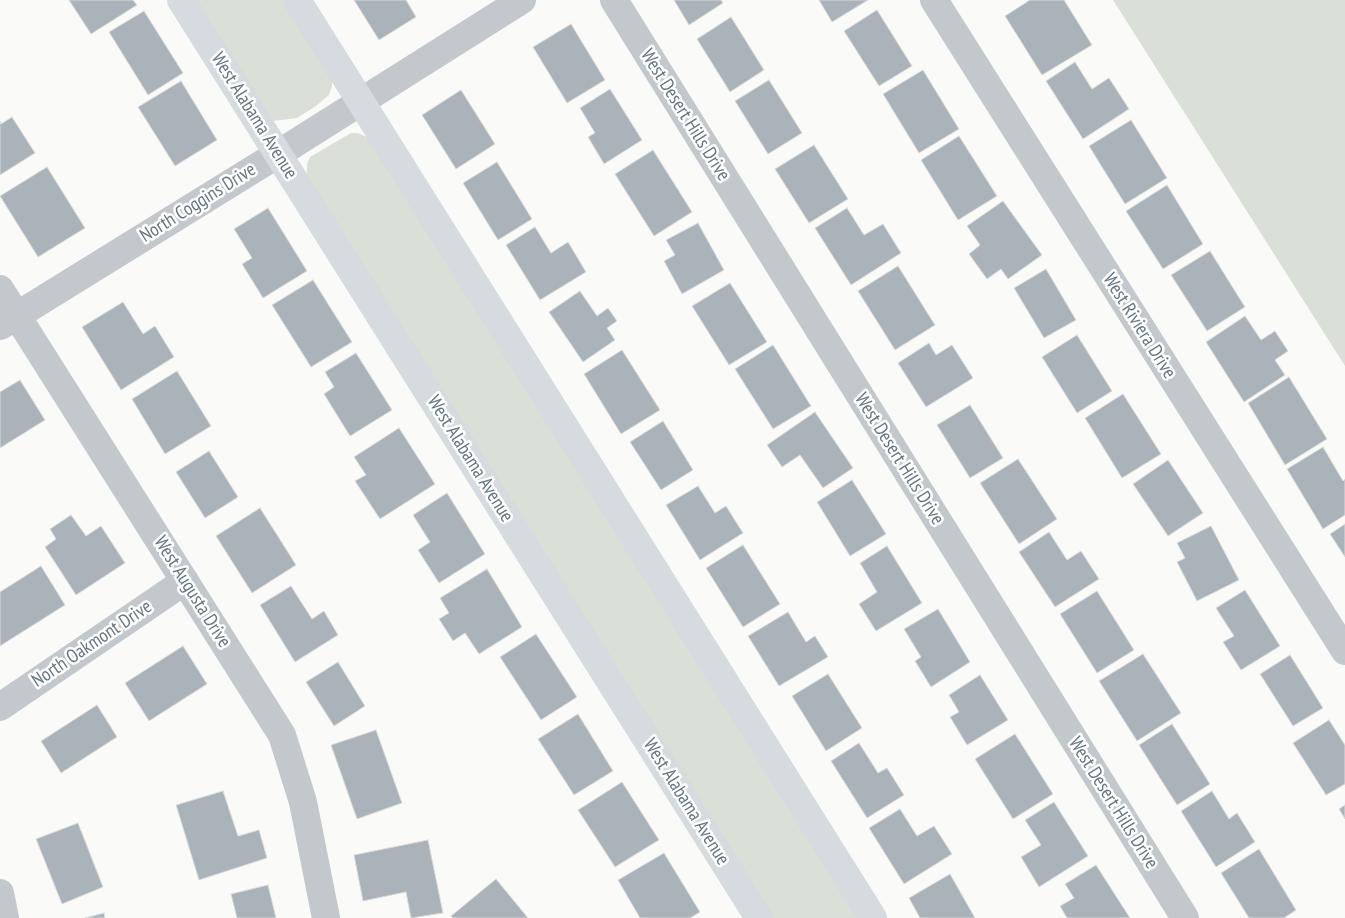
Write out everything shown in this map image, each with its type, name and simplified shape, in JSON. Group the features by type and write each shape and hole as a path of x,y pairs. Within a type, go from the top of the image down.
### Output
{"street":[{"name":"West Alabama Avenue","path":"182,0 759,918"},
{"path":"297,0 873,918"},
{"name":"North Coggins Drive","path":"8,321 522,0"},
{"name":"West Desert Hills Drive","path":"614,0 1185,918"},
{"name":"West Riviera Drive","path":"934,0 1345,651"},
{"name":"West Augusta Drive","path":"0,289 8,321 185,581 282,735 303,802 326,918"},
{"name":"North Oakmont Drive","path":"0,707 185,581"},
{"path":"0,893 5,918"}],"shaded area":[{"path":"195,0 284,0 332,77 329,95 297,118 273,121"},
{"path":"1113,0 1345,0 1345,366"},
{"path":"351,133 358,133 373,140 858,918 770,918 307,177 307,164 310,157"}],"building":[{"path":"69,0 133,0 137,5 91,34"},
{"path":"354,0 406,0 416,17 379,40"},
{"path":"674,0 721,0 723,3 689,25"},
{"path":"819,0 868,0 832,22"},
{"path":"1030,0 1064,0 1092,45 1042,75 1005,16"},
{"path":"877,10 912,66 879,86 844,31"},
{"path":"144,11 183,73 148,95 109,32"},
{"path":"731,17 764,70 730,92 697,39"},
{"path":"571,24 605,80 567,103 533,47"},
{"path":"1075,62 1092,89 1109,78 1129,109 1083,139 1046,81"},
{"path":"923,70 959,129 919,153 883,94"},
{"path":"769,80 802,133 768,154 735,101"},
{"path":"181,81 217,140 175,166 138,107"},
{"path":"610,89 642,140 604,164 588,137 595,133 580,108"},
{"path":"461,90 495,144 456,169 422,115"},
{"path":"12,117 35,153 0,175 0,121 1,124"},
{"path":"1131,120 1167,178 1125,204 1089,146"},
{"path":"959,136 997,196 958,220 921,160"},
{"path":"814,145 848,199 809,223 775,169"},
{"path":"653,150 692,212 654,236 615,174"},
{"path":"497,162 532,219 498,240 463,183"},
{"path":"47,167 85,228 38,257 0,196"},
{"path":"1167,185 1203,244 1163,269 1126,211"},
{"path":"1003,201 1042,255 1008,279 1001,269 987,279 969,254 980,245 967,226"},
{"path":"268,208 307,271 263,298 242,264 252,258 234,229"},
{"path":"847,208 864,235 883,224 901,253 851,285 815,228"},
{"path":"698,223 724,270 682,294 664,261 675,255 666,240"},
{"path":"535,227 551,253 568,242 586,272 540,300 506,245"},
{"path":"1210,251 1245,307 1207,331 1171,275"},
{"path":"898,266 935,325 895,350 858,291"},
{"path":"1046,269 1076,320 1044,338 1014,288"},
{"path":"313,280 352,342 311,367 272,305"},
{"path":"730,283 767,342 729,365 692,306"},
{"path":"580,291 597,316 608,308 617,321 607,328 615,340 583,362 549,312"},
{"path":"123,302 143,334 155,326 174,357 121,390 82,327"},
{"path":"1245,316 1261,340 1275,331 1288,351 1275,360 1285,375 1244,402 1206,342"},
{"path":"1077,335 1112,391 1077,413 1042,357"},
{"path":"929,343 936,355 952,345 973,378 926,407 898,363"},
{"path":"773,345 811,406 773,429 735,369"},
{"path":"622,350 660,410 621,434 584,374"},
{"path":"356,353 392,410 350,436 324,394 334,387 325,372"},
{"path":"177,371 211,426 165,454 132,399"},
{"path":"1289,377 1327,439 1285,465 1248,403"},
{"path":"20,380 45,420 0,448 0,392"},
{"path":"1123,394 1161,454 1122,478 1085,418"},
{"path":"970,405 1003,458 970,478 937,425"},
{"path":"815,412 853,468 823,488 800,455 782,467 767,445"},
{"path":"663,421 693,470 661,490 630,442"},
{"path":"399,428 435,484 380,519 355,481 366,475 354,457"},
{"path":"1323,447 1343,481 1345,479 1345,515 1323,529 1287,469"},
{"path":"209,451 238,497 205,518 176,472"},
{"path":"1018,459 1057,519 1019,544 980,483"},
{"path":"1168,460 1203,513 1168,536 1133,484"},
{"path":"852,480 886,534 850,556 817,502"},
{"path":"698,486 715,513 726,506 743,533 700,560 666,505"},
{"path":"447,493 485,554 439,583 418,550 430,542 413,515"},
{"path":"260,508 296,565 252,593 216,536"},
{"path":"71,515 86,536 101,526 125,563 76,595 45,547 56,539 50,529"},
{"path":"1345,524 1345,557 1330,534"},
{"path":"1211,526 1239,580 1197,601 1177,562 1185,558 1177,543"},
{"path":"1049,532 1067,560 1081,551 1099,579 1055,607 1019,552"},
{"path":"743,545 780,604 743,627 706,568"},
{"path":"887,546 922,603 876,631 859,604 877,592 860,563"},
{"path":"41,566 65,605 0,646 0,592"},
{"path":"487,569 522,627 479,654 465,633 453,641 439,619 449,613 440,598"},
{"path":"291,586 312,619 324,611 338,635 295,662 260,605"},
{"path":"1245,590 1280,646 1241,670 1223,642 1234,636 1216,608"},
{"path":"1097,591 1134,650 1097,673 1060,614"},
{"path":"938,609 970,662 931,687 915,661 921,657 904,629"},
{"path":"788,612 806,642 815,636 828,657 779,686 748,636"},
{"path":"536,634 577,697 541,720 500,657"},
{"path":"183,646 207,684 149,721 125,683"},
{"path":"1143,654 1181,713 1137,741 1099,681"},
{"path":"1290,655 1323,708 1293,726 1260,674"},
{"path":"338,662 365,706 334,726 306,682"},
{"path":"828,674 862,728 826,751 792,696"},
{"path":"980,675 1008,720 967,745 950,717 959,712 949,695"},
{"path":"97,705 117,737 61,773 41,741"},
{"path":"578,714 613,771 574,795 538,739"},
{"path":"1329,720 1345,745 1345,784 1326,795 1293,743"},
{"path":"1172,724 1210,784 1177,805 1139,745"},
{"path":"376,730 402,803 357,819 331,745"},
{"path":"1015,734 1053,794 1013,819 975,759"},
{"path":"859,743 878,773 887,768 904,795 867,818 831,761"},
{"path":"622,782 659,840 615,867 578,810"},
{"path":"223,791 238,836 259,830 267,858 199,880 176,805"},
{"path":"1212,791 1229,819 1237,813 1255,842 1216,867 1181,811"},
{"path":"1054,802 1088,856 1039,887 1021,857 1041,845 1025,820"},
{"path":"1345,805 1345,819 1339,809"},
{"path":"900,809 917,836 934,826 952,854 904,884 869,828"},
{"path":"78,823 103,887 62,904 36,839"},
{"path":"428,840 443,913 411,918 406,892 363,901 354,855"},
{"path":"1259,849 1296,910 1284,918 1249,918 1221,873"},
{"path":"664,853 700,912 690,918 640,918 618,880"},
{"path":"1096,865 1130,918 1067,918 1060,906 1074,898 1065,884"},
{"path":"950,874 975,918 920,918 909,898"},
{"path":"496,879 528,918 453,918 451,916"},
{"path":"268,885 276,918 237,918 231,894"},
{"path":"104,913 105,918 85,918"}]}
